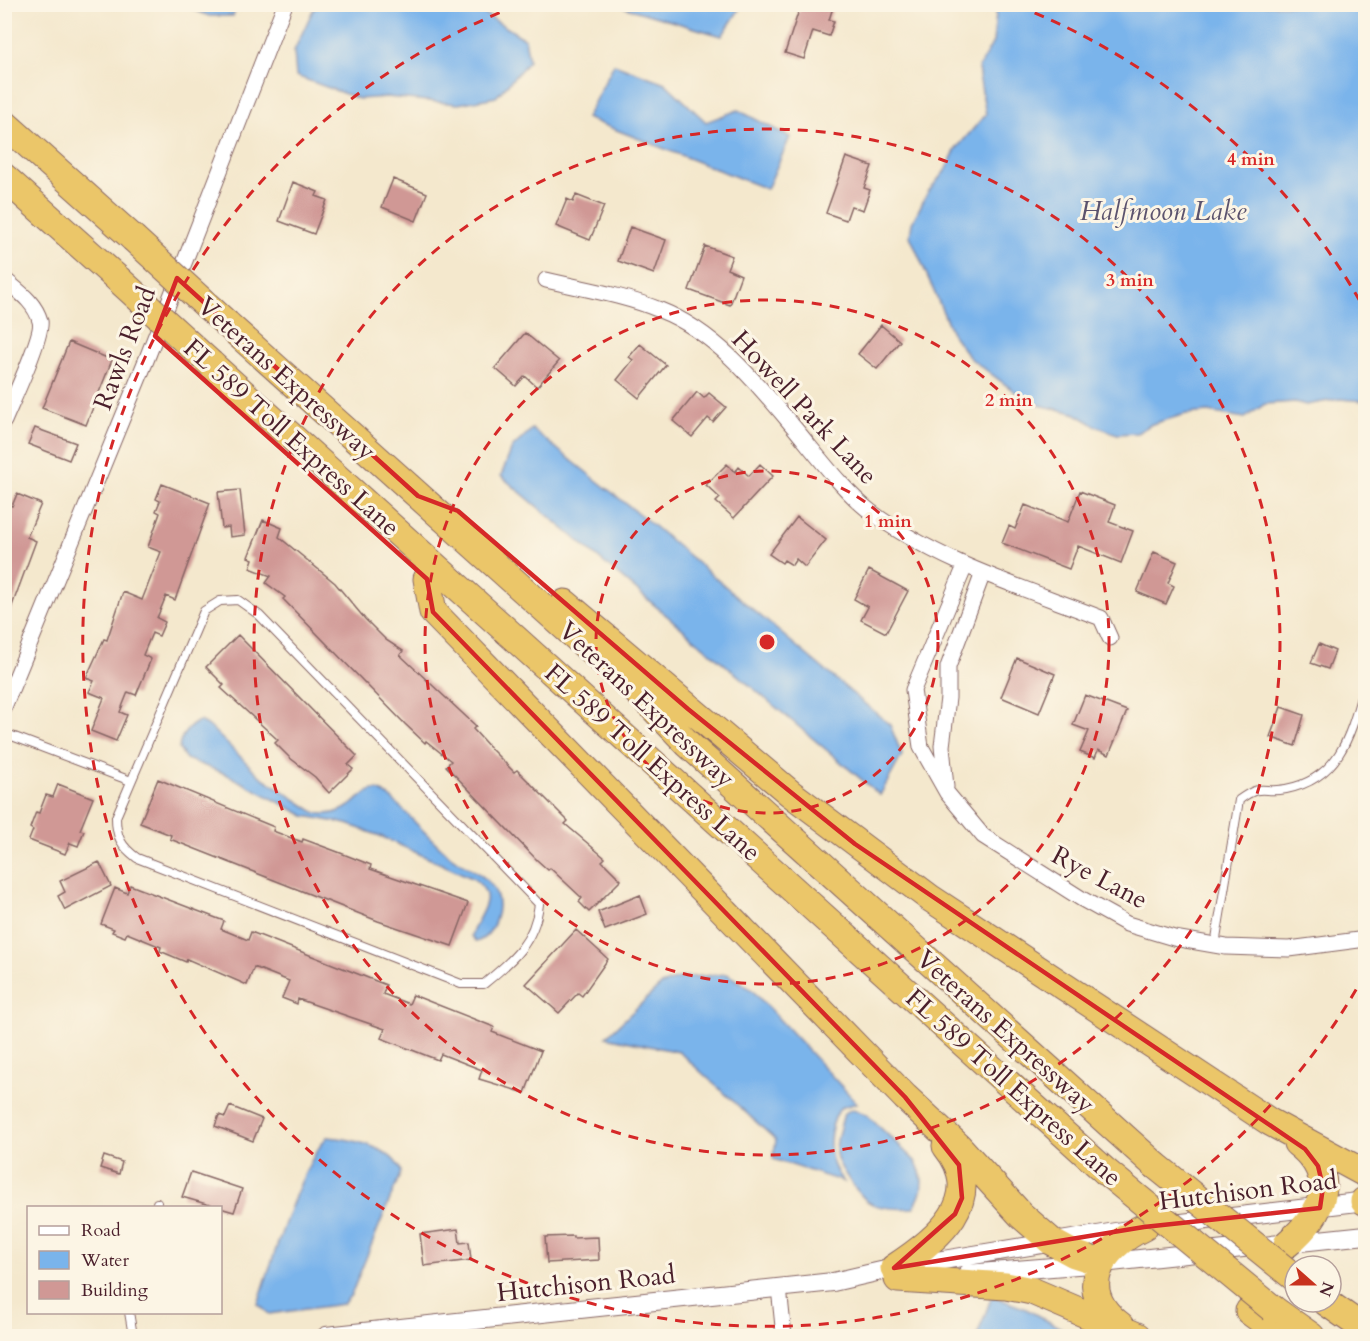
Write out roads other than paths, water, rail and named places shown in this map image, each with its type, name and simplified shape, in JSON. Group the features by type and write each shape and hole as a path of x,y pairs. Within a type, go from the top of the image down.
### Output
{"highway":[{"name":"Veterans Expressway","path":"4,123 122,267 216,352 426,579 1094,1172 1261,1310 1283,1336"},
{"path":"4,144 122,267"},
{"path":"4,177 122,267"},
{"name":"Veterans Expressway","path":"4,200 122,267 216,352 418,496 644,698 688,744 1155,1165 1283,1268"},
{"name":"FL 589 Toll Express Lane","path":"216,352 643,719 688,744"},
{"name":"FL 589 Toll Express Lane","path":"216,352 1094,1172"},
{"path":"418,496 458,511 688,709 855,844 1011,953 1270,1122 1365,1174"},
{"path":"426,579 433,612 905,1097 959,1147 1021,1215 1052,1242 1074,1254 1102,1263"},
{"path":"896,1274 939,1233 955,1214 962,1198 959,1165 905,1097"},
{"path":"1270,1122 1305,1149 1318,1166 1323,1187 1320,1208 1308,1227 1287,1244"},
{"path":"1134,1335 1114,1321 1099,1303 1095,1278 1112,1248 1125,1237 1144,1227"},
{"path":"896,1274 1032,1291 1134,1335"},
{"path":"1261,1310 1311,1336"},
{"path":"1343,1314 1365,1330"}],"street":[{"name":"Rawls Road","path":"4,706 147,358 285,4"},
{"path":"4,279 32,304 41,323 37,339 4,421"},
{"name":"Howell Park Lane","path":"546,280 635,301 662,310 694,328 732,358 869,511 930,549 966,566 1101,618 1110,638"},
{"name":"Rye Lane","path":"966,566 913,690 921,747 947,793 983,836 1082,899 1127,924 1174,938 1215,945 1289,949 1365,939"},
{"path":"947,793 942,746 948,698 948,667 983,573"},
{"path":"926,660 948,667"},
{"path":"918,725 944,723"},
{"name":"Hutchison Road","path":"896,1274 1052,1242 1144,1227 1365,1202"},
{"name":"Hutchison Road","path":"326,1336 779,1288 852,1278 1102,1263 1365,1235"},
{"path":"779,1288 784,1336"}],"lane":[{"path":"238,600 259,615 539,904 537,924 531,937 504,968 484,984 462,984 137,858 124,848 116,832 116,817 131,781 204,611 220,601 238,600"},
{"path":"1215,945 1239,800 1254,789 1286,789 1315,779 1330,765 1347,743 1365,680"},
{"path":"4,733 131,781"},
{"path":"129,1314 133,1336"}],"water":[{"path":"469,4 525,39 529,61 496,97 458,104 387,97 359,99 296,76 294,51 313,10 320,5"},
{"path":"624,4 728,4 739,10 722,36 623,7"},
{"path":"182,5 237,5 233,16 209,16"},
{"name":"Halfmoon Lake","path":"997,5 1365,5 1365,401 1340,399 1306,405 1295,402 1265,404 1245,418 1208,412 1186,414 1152,424 1137,433 1117,434 1096,426 1074,413 1030,403 970,358 953,335 910,236 912,223 928,192 945,171 956,149 986,114 978,69 993,42"},
{"path":"614,64 665,83 706,122 738,110 790,137 767,189 586,118"},
{"path":"532,429 649,522 890,725 902,755 880,795 501,476 512,448"},
{"path":"199,721 209,726 260,776 316,813 337,812 371,791 378,790 389,796 448,854 480,874 491,884 498,905 495,921 488,934 476,942 471,936 486,899 482,886 474,879 380,836 347,824 305,816 226,774 186,759 179,749 181,740 188,729"},
{"path":"727,974 752,990 857,1103 840,1108 830,1136 831,1156 844,1182 773,1159 776,1140 679,1052 606,1037 661,985 680,978"},
{"path":"853,1109 867,1115 915,1161 922,1185 913,1208 889,1208 871,1204 858,1192 844,1172 837,1159 836,1144 844,1113"},
{"path":"327,1137 346,1139 380,1150 397,1163 401,1172 351,1295 343,1304 269,1314 258,1304 270,1265 297,1192 317,1151"},
{"path":"992,1296 1026,1309 1075,1336 977,1336"}]}
